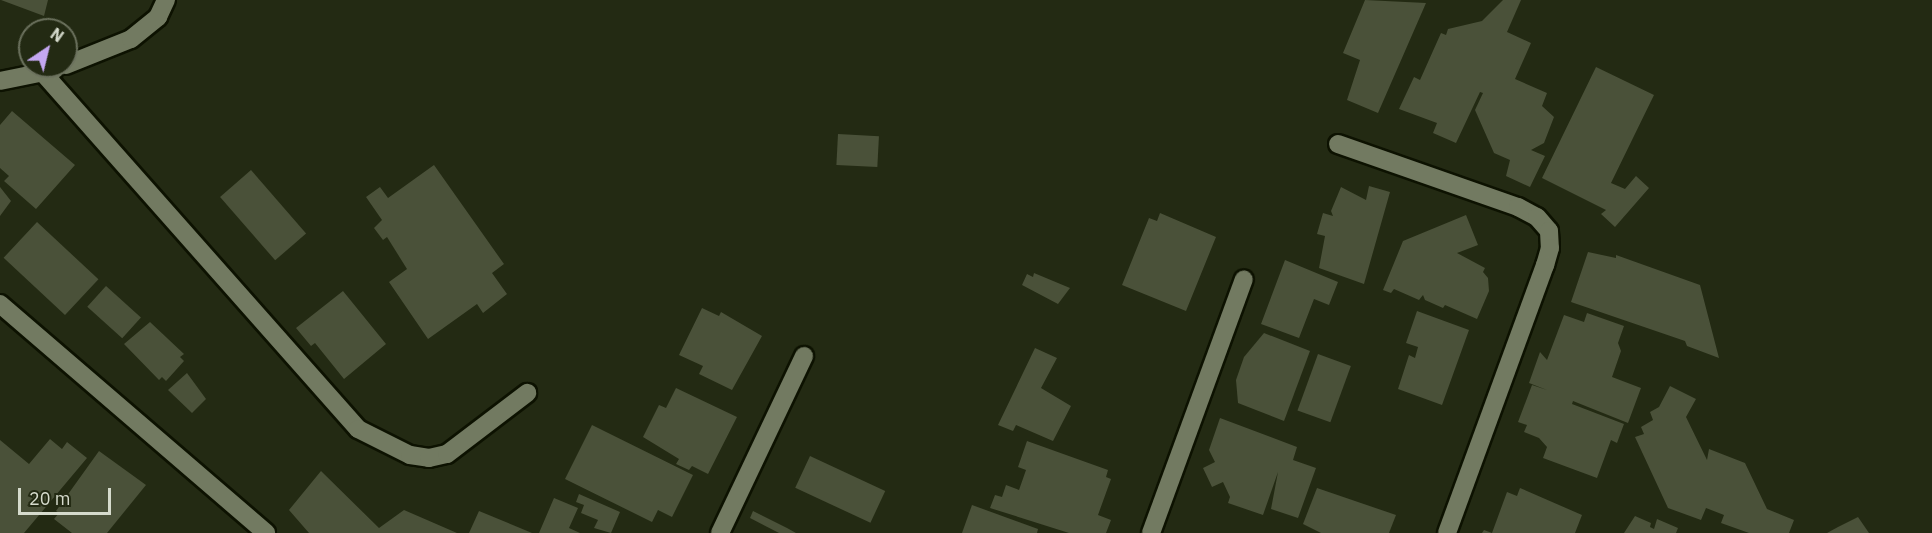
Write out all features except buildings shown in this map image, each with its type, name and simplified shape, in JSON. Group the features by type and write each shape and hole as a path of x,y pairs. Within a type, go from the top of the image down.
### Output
{"street":[{"path":"78,61 131,39 158,17 166,0"},
{"path":"0,81 19,78"},
{"path":"48,78 358,429 410,455 429,458 447,454 527,393"},
{"path":"1338,144 1518,207 1537,217 1549,231 1550,248 1545,265 1447,533"},
{"path":"1151,533 1245,279"},
{"path":"1,307 266,533"},
{"path":"720,533 804,356"}]}
